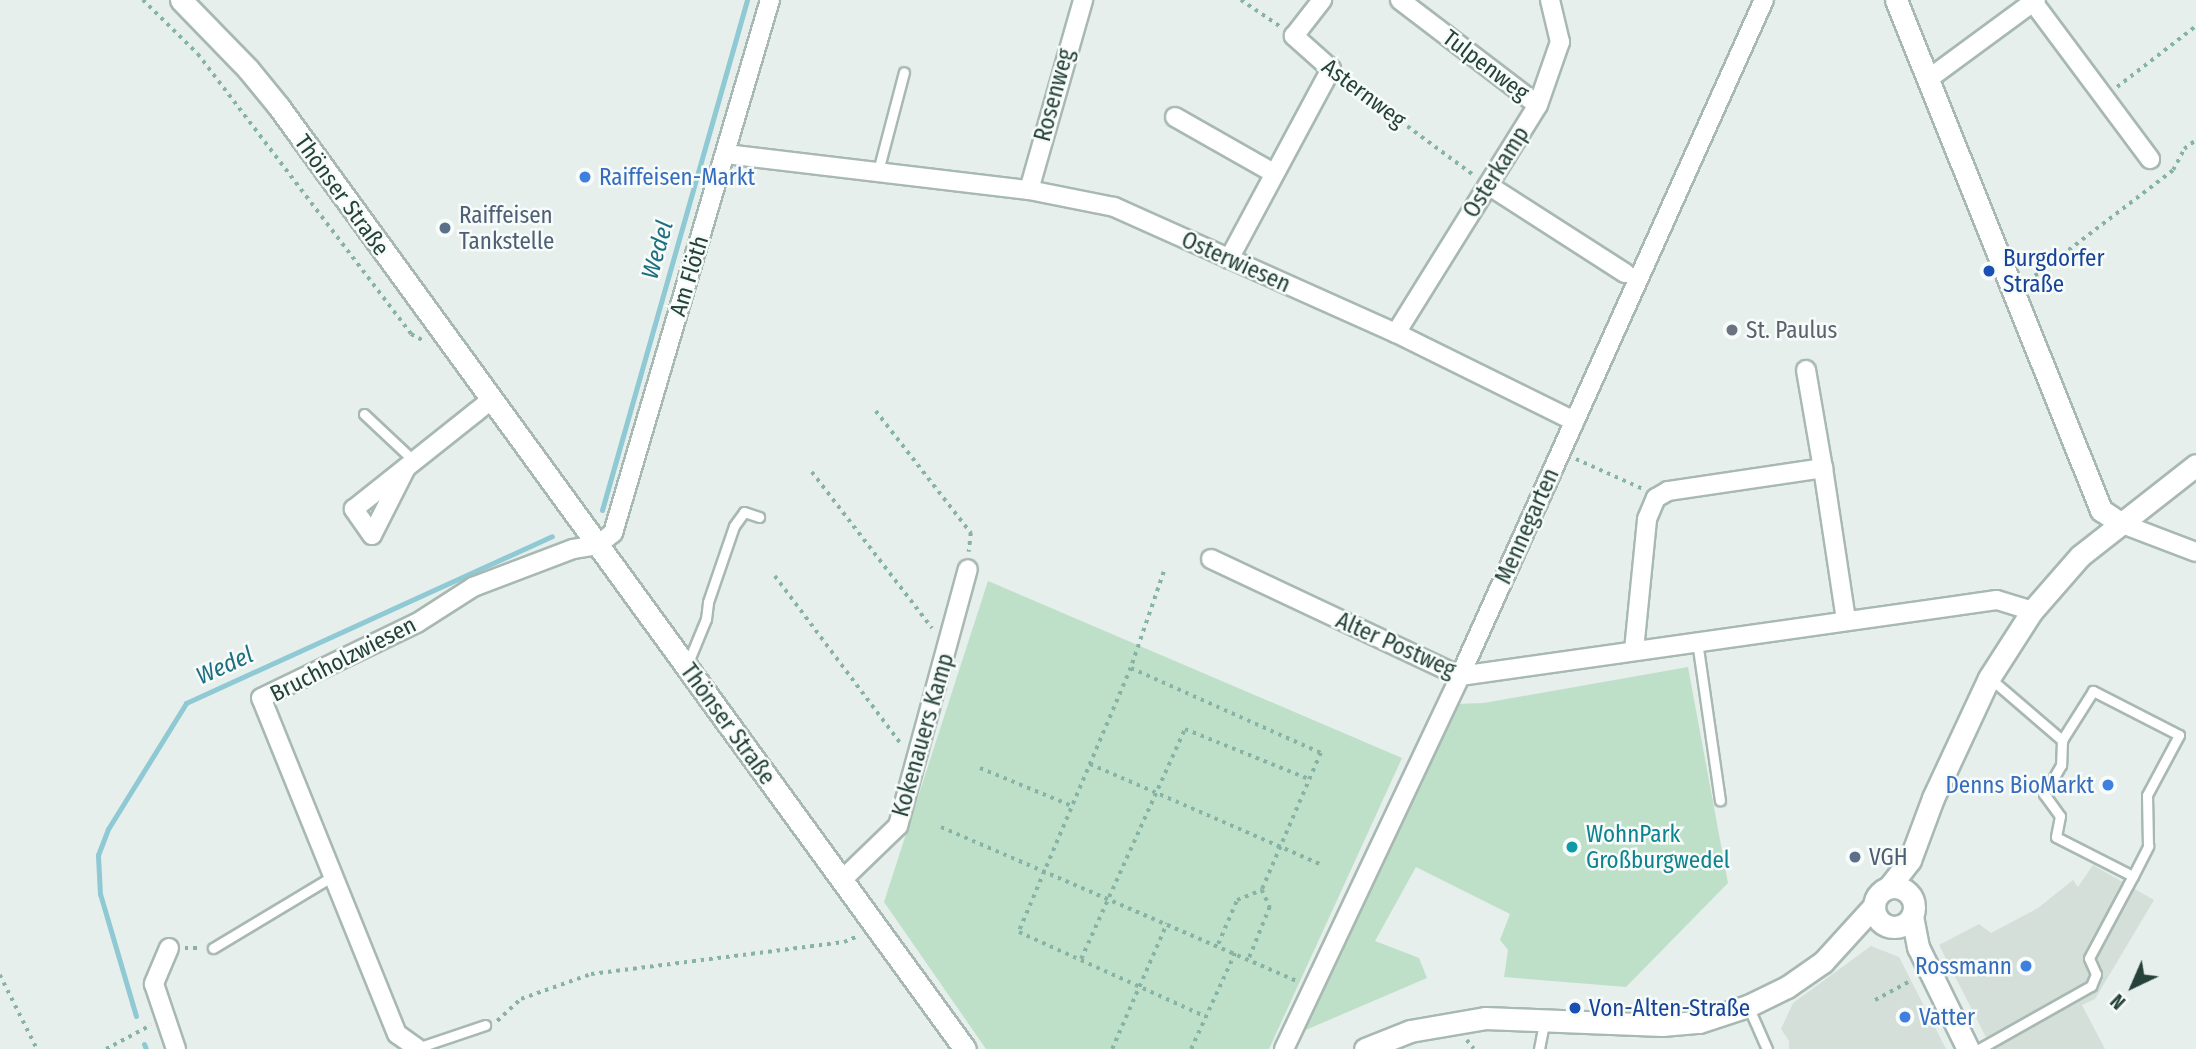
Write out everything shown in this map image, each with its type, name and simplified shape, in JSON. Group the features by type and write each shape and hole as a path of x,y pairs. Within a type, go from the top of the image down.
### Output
{"main road":[{"name":"Thönser Straße","path":"181,0 248,69 279,107 965,1049"},
{"path":"1896,0 2101,510 2120,523"},
{"path":"1968,1049 1919,947 1891,918 1878,894 1889,887 1910,860 1933,798 1989,678 2032,611 2080,556 2196,465"},
{"path":"1365,1049 1445,1023 1545,1017 1662,1025 1699,1022 1748,1006 1787,986 1849,937 1891,918 1910,895 1910,860"},
{"path":"1889,887 1910,895"}],"street":[{"name":"Am Flöth","path":"598,545 613,533 769,0"},
{"name":"Rosenweg","path":"1029,190 1083,0"},
{"path":"1294,36 1322,0"},
{"name":"Tulpenweg","path":"1400,0 1538,105"},
{"name":"Osterkamp","path":"1396,333 1538,105 1560,42 1550,0"},
{"name":"Mennegarten","path":"1284,1049 1460,676 1764,0"},
{"path":"1927,80 2035,1 2150,159"},
{"name":"Asternweg","path":"1294,36 1331,69"},
{"path":"1229,259 1272,172 1331,69"},
{"path":"1175,117 1272,172"},
{"name":"Osterwiesen","path":"726,154 1029,190 1114,207 1396,333 1574,421"},
{"path":"1488,185 1625,273"},
{"path":"1806,370 1846,620"},
{"path":"410,465 492,399"},
{"path":"1634,650 1647,519 1656,498 1668,491 1823,468"},
{"path":"2120,523 2196,552"},
{"name":"Bruchholzwiesen","path":"417,1048 397,1034 261,698 417,623 473,587 573,549 598,545"},
{"name":"Alter Postweg","path":"1211,559 1460,676 1997,600 2032,611"},
{"name":"Kokenauers Kamp","path":"842,880 898,826 968,569"},
{"path":"169,948 154,984 176,1049"}],"lane":[{"path":"878,171 904,72"},
{"path":"364,414 410,465"},
{"path":"687,667 706,620 708,601 734,526 744,512 759,516"},
{"path":"1697,641 1720,800"},
{"path":"1989,678 2062,740"},
{"path":"1979,1049 2091,986 2096,974 2089,958 2133,876 2148,846 2147,795 2179,735 2093,691 2062,740 2061,765 2044,794 2060,817 2056,837 2133,876"},
{"path":"212,948 333,876"},
{"path":"1748,1006 1767,1049"},
{"path":"1539,1049 1545,1017"},
{"path":"417,1048 485,1025"}],"path":[{"path":"143,0 198,54 239,103 411,334"},
{"path":"1241,0 1294,36"},
{"path":"2104,97 2196,26"},
{"name":"Asternweg","path":"1331,69 1488,185"},
{"path":"2012,293 2173,170 2184,149 2196,140"},
{"path":"876,411 971,533 968,569"},
{"path":"1560,452 1656,498"},
{"path":"812,472 947,648"},
{"path":"1164,572 1131,668 1019,932 1206,1017"},
{"path":"775,576 914,762"},
{"path":"1131,668 1321,753 1262,890 1237,900 1218,944"},
{"path":"1081,960 1185,729 1309,779"},
{"path":"1090,764 1320,864"},
{"path":"980,768 1072,806"},
{"path":"941,827 1218,944 1312,988"},
{"path":"1249,959 1270,907 1262,890"},
{"path":"1112,1049 1167,923"},
{"path":"485,1025 500,1019 521,999 591,974 844,942 876,928"},
{"path":"169,948 212,948"},
{"path":"1191,1049 1235,953"},
{"path":"1875,1000 1929,970"},
{"path":"0,975 37,1049"},
{"path":"106,1049 165,1018"}],"shaded area":[{"path":"2093,865 2154,900 2095,999 2082,1005 2105,1049 1992,1049 1939,945 1979,924 1991,933 2038,908 2073,880 2078,887"},
{"path":"1871,946 1899,957 1946,1049 1789,1049 1789,1041 1781,1029 1793,1003"}],"green space":[{"path":"988,581 1402,758 1269,1049 986,1049 884,902"},
{"path":"1688,667 1728,883 1626,987 1504,977 1508,950 1500,940 1510,914 1416,867 1375,941 1419,958 1427,978 1301,1032 1456,704 1484,703"}],"waterway":[{"name":"Wedel","path":"602,510 747,0"},
{"name":"Wedel","path":"136,1016 100,894 98,855 108,829 186,703 552,536"},
{"name":"Wedel","path":"144,1044 146,1049"}],"place":[{"name":"Raiffeisen-Markt","path":"585,177"},
{"name":"Raiffeisen Tankstelle","path":"445,228"},
{"name":"Burgdorfer Straße","path":"1989,271"},
{"name":"St. Paulus","path":"1732,330"},
{"name":"Denns BioMarkt","path":"2108,785"},
{"name":"WohnPark Großburgwedel","path":"1572,847"},
{"name":"VGH","path":"1855,857"},
{"name":"Rossmann","path":"2026,966"},
{"name":"Von-Alten-Straße","path":"1575,1008"},
{"name":"Vatter","path":"1905,1017"}]}
